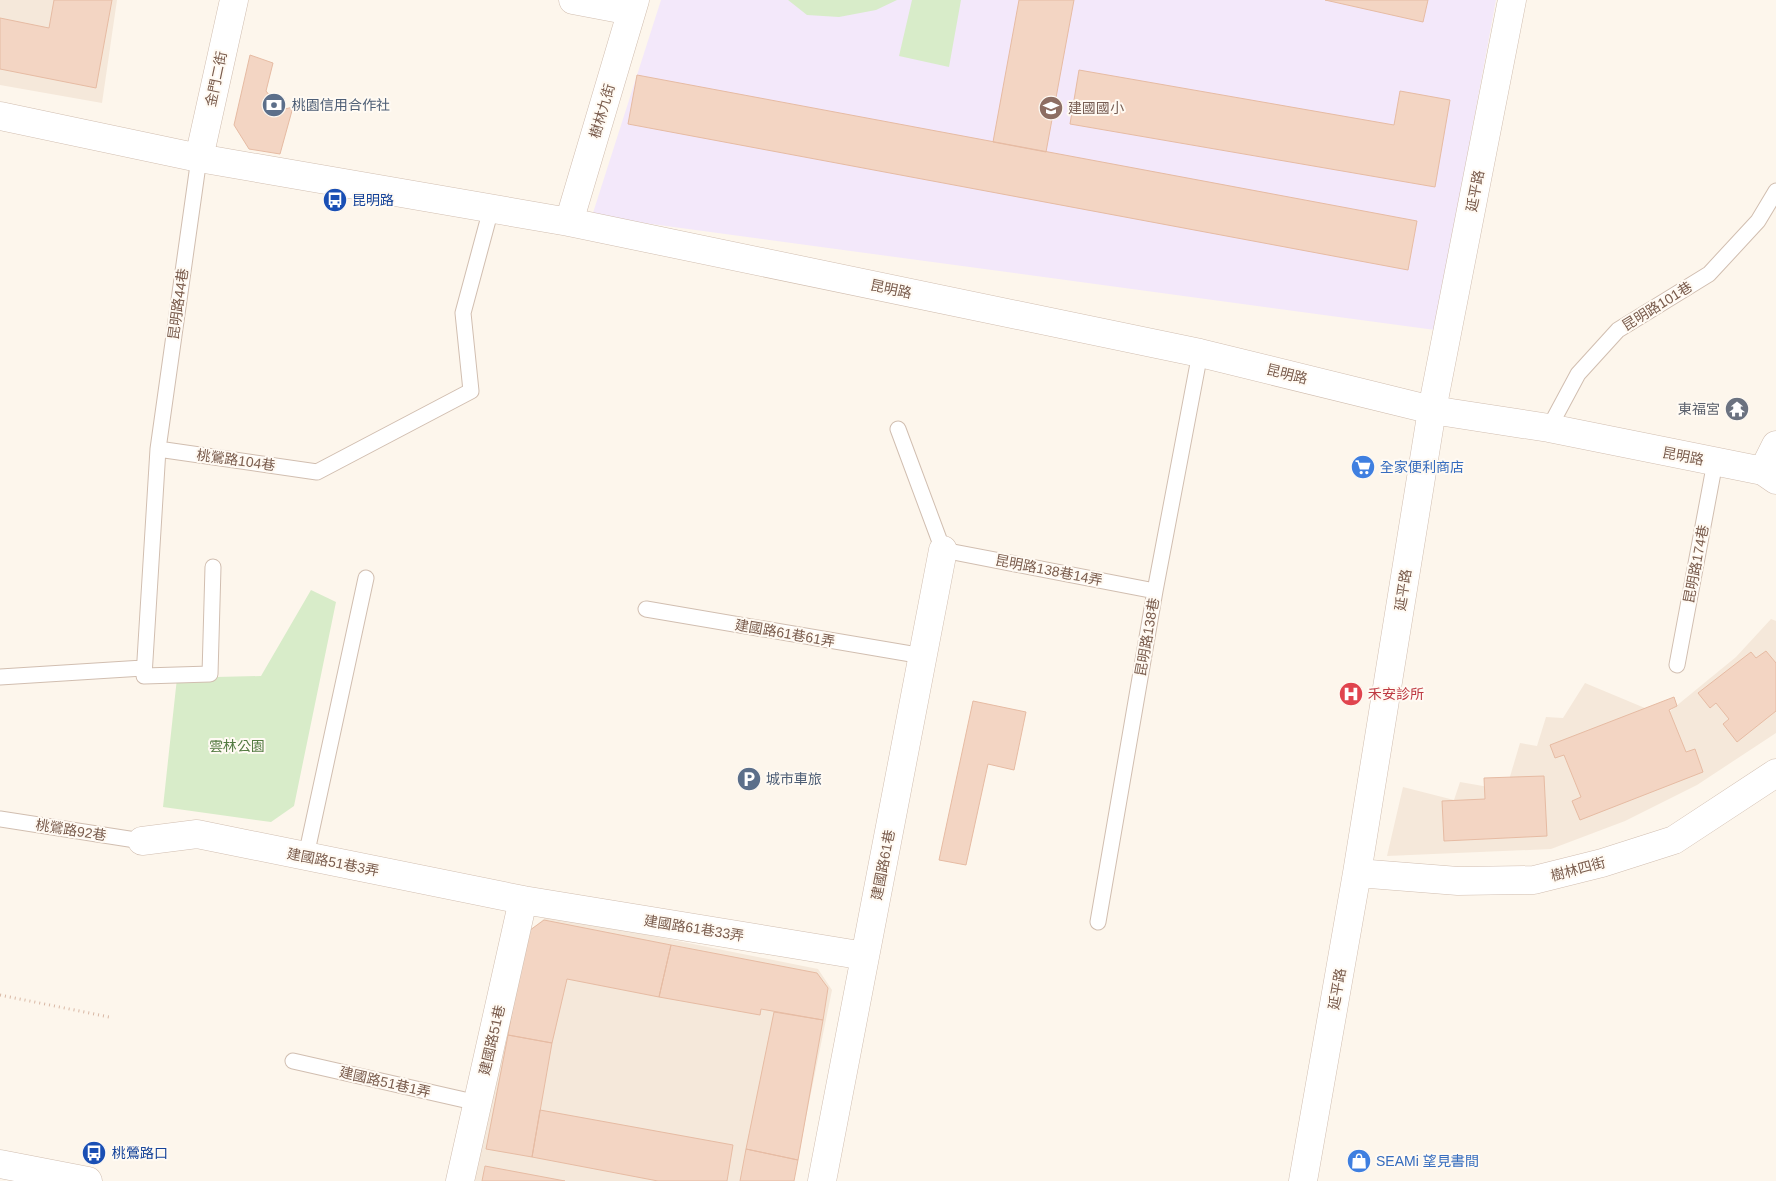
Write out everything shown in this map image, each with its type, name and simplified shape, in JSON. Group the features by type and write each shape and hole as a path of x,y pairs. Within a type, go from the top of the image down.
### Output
{"street":[{"name":"金門二街","path":"199,158 234,0"},
{"path":"573,0 633,6"},
{"name":"延平路","path":"1306,1181 1432,410 1512,0"},
{"name":"樹林九街","path":"569,222 633,6"},
{"name":"昆明路","path":"0,116 199,158 569,222 1200,353 1432,410 1549,428 1715,462 1770,476"},
{"path":"1770,476 1776,444"},
{"name":"建國路61巷","path":"822,1181 943,550"},
{"name":"樹林四街","path":"1357,873 1458,881 1534,880 1602,863 1674,840 1776,773"},
{"name":"建國路51巷3弄","path":"142,841 197,834 523,900"},
{"name":"建國路61巷33弄","path":"523,900 865,956"},
{"name":"建國路51巷","path":"460,1181 523,900"},
{"path":"0,1164 88,1181"}],"lane":[{"name":"昆明路44巷","path":"158,449 199,158"},
{"name":"昆明路101巷","path":"1549,428 1578,374 1618,330 1709,274 1758,221 1776,191"},
{"name":"桃鶯路104巷","path":"158,449 317,472 471,391 463,312 491,209"},
{"name":"昆明路138巷","path":"1098,922 1155,591 1200,353"},
{"path":"898,429 943,550"},
{"path":"158,449 144,676 210,674 213,567"},
{"name":"昆明路174巷","path":"1677,665 1715,462"},
{"name":"昆明路138巷14弄","path":"943,550 1155,591"},
{"path":"306,856 366,578"},
{"name":"建國路61巷61弄","path":"646,609 923,656"},
{"path":"0,676 143,668"},
{"name":"桃鶯路92巷","path":"0,819 142,841"},
{"name":"建國路51巷1弄","path":"293,1061 478,1103"}],"path":[{"path":"0,995 109,1017"}],"shaded area":[{"path":"0,0 117,0 102,103 0,85"},
{"name":"建國國小","path":"661,0 1496,0 1435,330 592,216"},
{"path":"1771,619 1776,621 1776,733 1697,785 1625,821 1551,849 1387,856 1403,787 1454,800 1460,782 1506,790 1520,743 1537,746 1546,717 1563,718 1585,683 1664,716 1736,657"},
{"path":"548,915 818,969 832,990 793,1181 474,1181 525,935"}],"green space":[{"path":"788,0 897,0 876,10 839,17 807,15"},
{"path":"912,0 961,0 949,67 899,56"},
{"name":"雲林公園","path":"311,590 336,602 294,806 271,822 163,807 177,678 261,676"}],"building":[{"path":"54,0 112,0 96,88 0,69 0,18 49,28"},
{"path":"1019,0 1074,0 1046,152 993,142"},
{"path":"1325,0 1428,0 1423,22"},
{"path":"250,55 273,63 266,91 281,110 293,107 280,154 249,149 234,125"},
{"path":"1079,70 1394,125 1400,91 1450,100 1435,187 1070,124"},
{"path":"637,75 1417,221 1408,270 628,124"},
{"path":"1766,651 1776,663 1776,711 1737,742 1723,724 1729,719 1716,703 1710,708 1698,693 1751,652 1756,658"},
{"path":"1674,697 1677,706 1669,710 1686,752 1695,749 1703,772 1580,820 1572,801 1581,797 1564,755 1555,758 1550,745"},
{"path":"973,701 1026,712 1014,770 988,764 966,865 939,860"},
{"path":"1544,776 1547,836 1444,841 1442,801 1485,799 1484,778"},
{"path":"544,920 671,945 659,997 567,979 552,1043 508,1035 526,933"},
{"path":"671,945 817,973 828,988 823,1020 761,1009 760,1015 659,997"},
{"path":"774,1012 823,1020 798,1160 746,1149"},
{"path":"508,1035 552,1043 532,1157 486,1149"},
{"path":"540,1110 733,1145 727,1181 658,1181 532,1157"},
{"path":"746,1149 798,1160 794,1181 740,1181"},
{"path":"485,1166 565,1181 482,1181"}],"place":[{"name":"桃園信用合作社","path":"274,105"},
{"name":"建國國小","path":"1051,108"},
{"name":"昆明路","path":"335,200"},
{"name":"東福宮","path":"1737,409"},
{"name":"全家便利商店","path":"1363,467"},
{"name":"禾安診所","path":"1351,694"},
{"name":"城市車旅","path":"749,779"},
{"name":"桃鶯路口","path":"94,1153"},
{"name":"SEAMi 望見書間","path":"1359,1161"}]}
